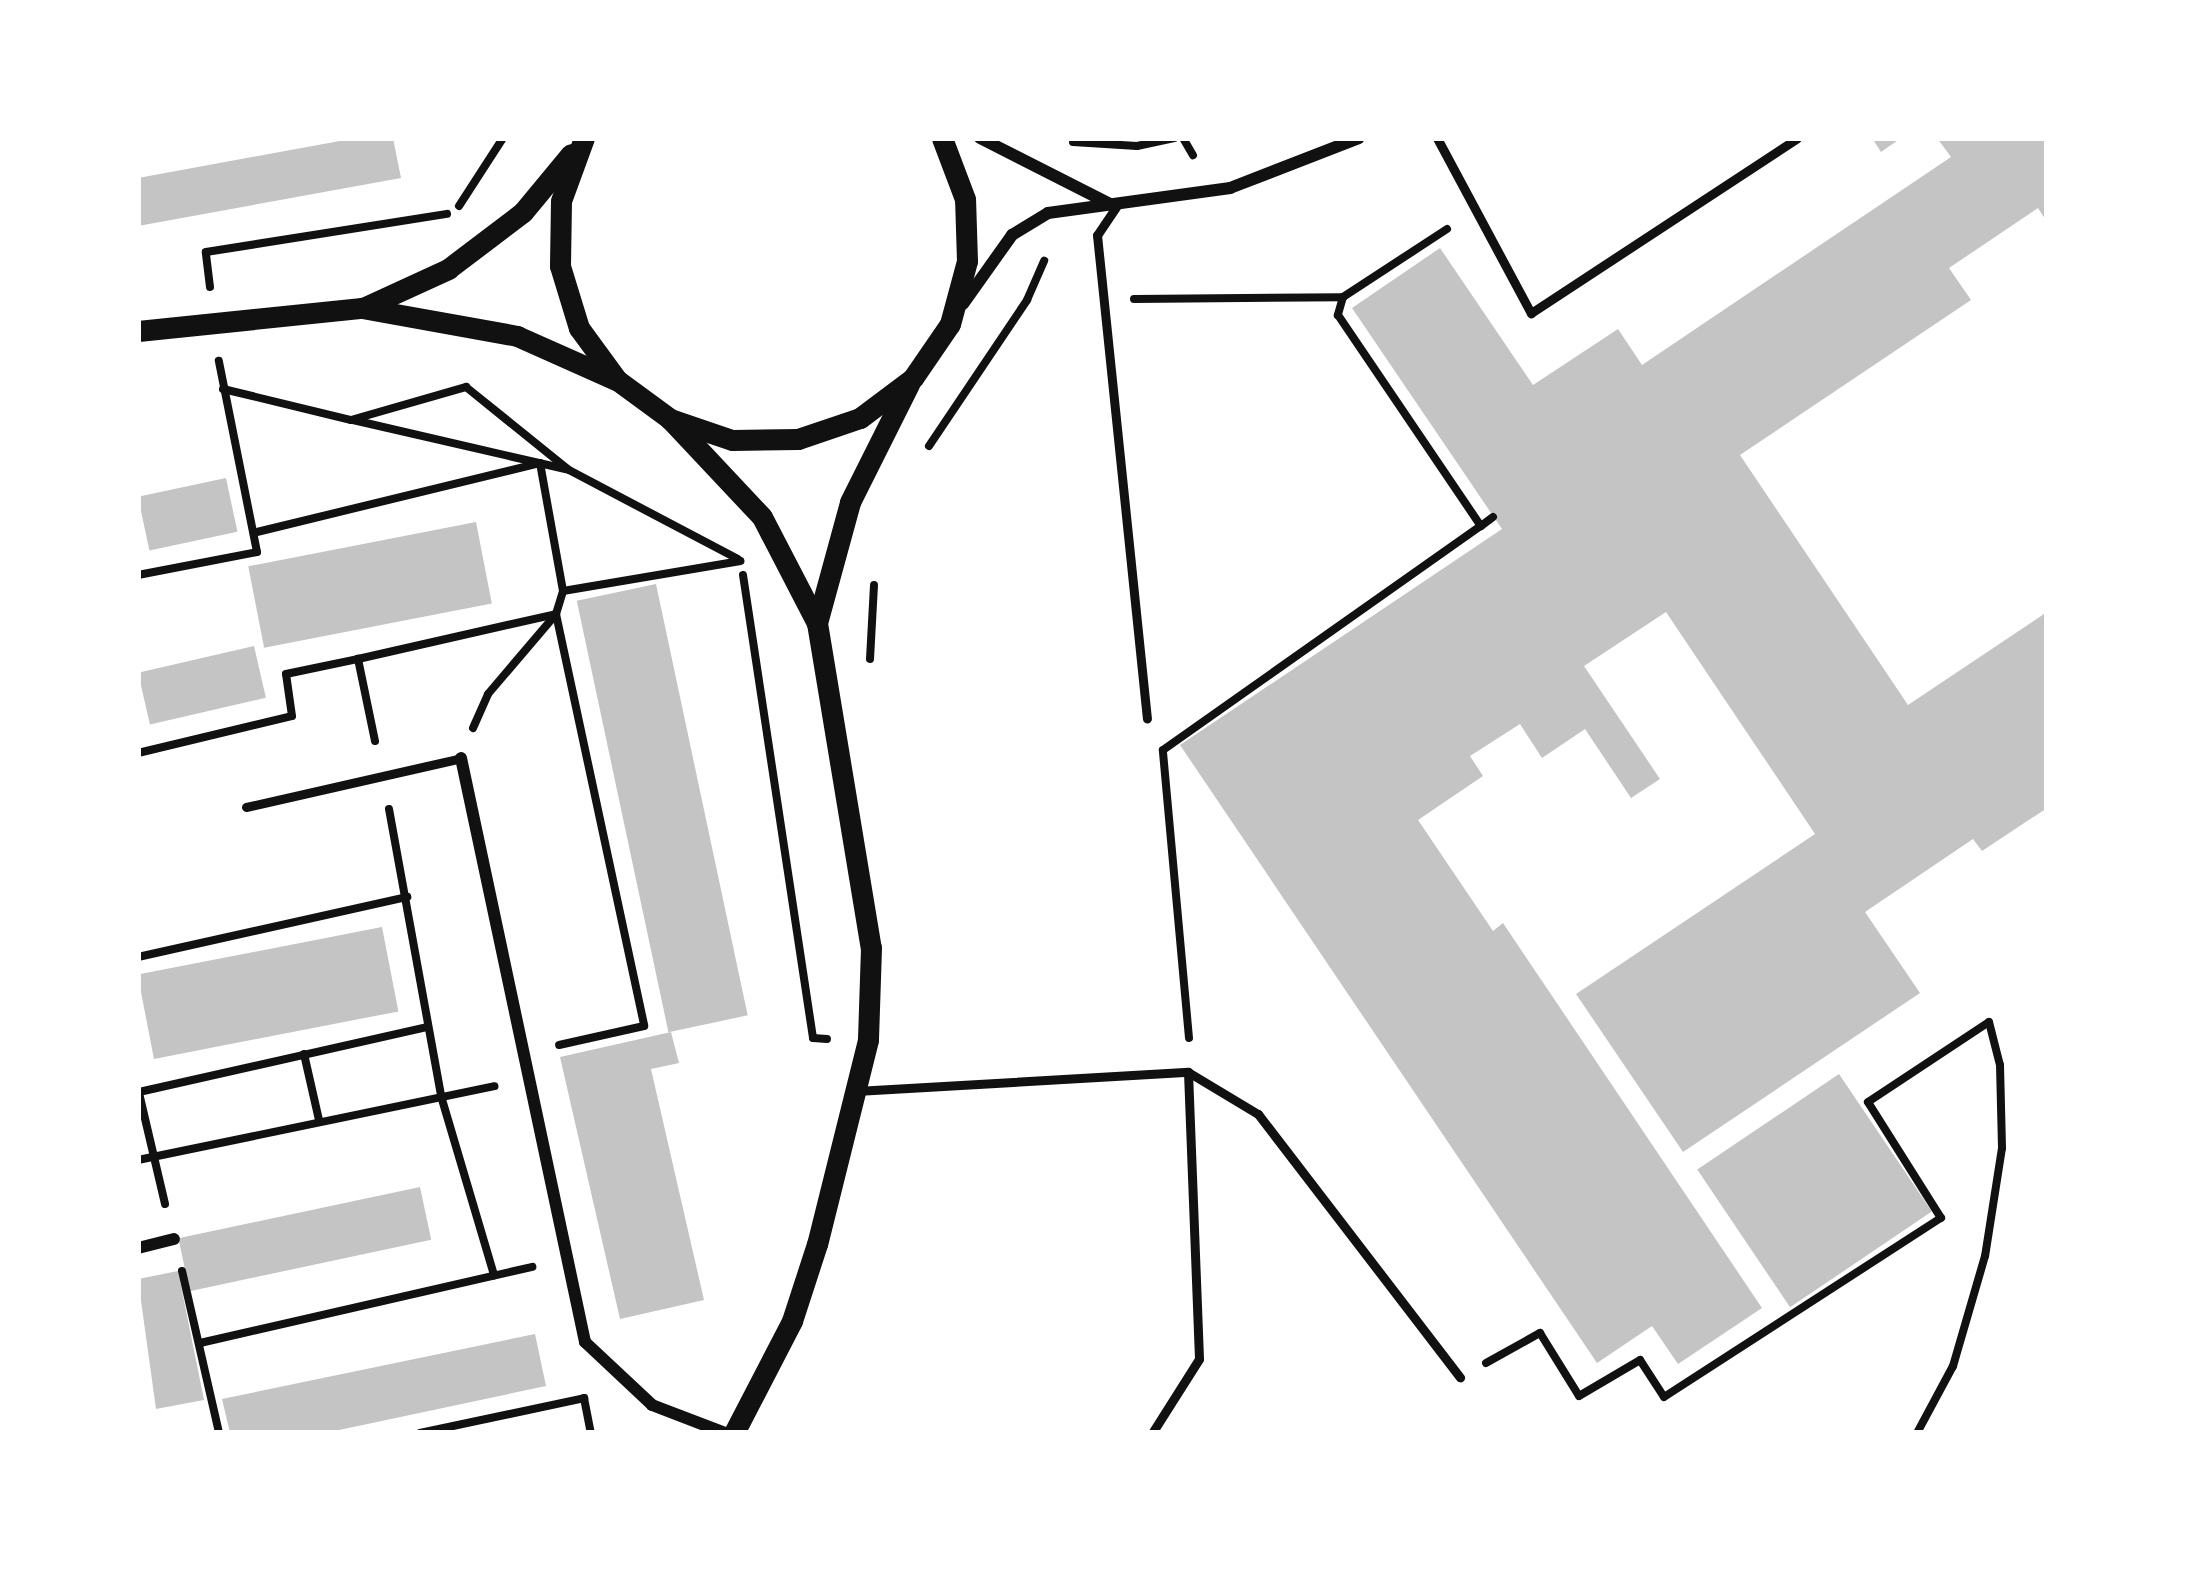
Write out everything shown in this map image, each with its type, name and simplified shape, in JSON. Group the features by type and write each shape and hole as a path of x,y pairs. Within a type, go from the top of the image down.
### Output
{"street":[{"path":"942,138 964,199 966,240 950,324"},
{"path":"980,138 1115,207"},
{"path":"817,623 850,502 913,378 1012,235 1048,214 1215,191 1359,138"},
{"path":"362,308 448,269 523,212 583,139"},
{"path":"583,139 561,201 560,266 579,328 617,380"},
{"path":"138,331 362,308 517,336 617,380 670,419 762,517 817,623 871,948 868,1040 792,1321 729,1433 652,1405 585,1342 525,1079 461,758"},
{"path":"670,419 732,440 798,440 860,418 913,378"},
{"path":"138,1248 174,1239"}],"lane":[{"path":"1437,138 1472,214 1532,313 1798,138"},
{"path":"1115,207 1097,235 1147,718"},
{"path":"247,807 461,758"},
{"path":"856,1091 1188,1072 1258,1114 1460,1377"},
{"path":"1152,1433 1199,1359 1188,1072"}],"path":[{"path":"206,252 446,215 503,138"},
{"path":"1060,138 1137,146 1179,138 1215,191"},
{"path":"1127,299 1343,297 1472,214"},
{"path":"922,456 1027,300 1044,261 1058,247 1097,235"},
{"path":"1343,297 1338,315 1481,526"},
{"path":"352,420 466,387 569,470 740,560"},
{"path":"138,575 257,552 257,532 223,389 569,470"},
{"path":"257,532 541,464"},
{"path":"461,758 488,694 556,614 563,591 541,464"},
{"path":"1190,1038 1163,750 1493,517"},
{"path":"563,591 740,560 775,542"},
{"path":"138,753 292,716 286,674 358,659"},
{"path":"138,957 407,898"},
{"path":"1460,1377 1540,1334 1579,1396 1640,1360 1664,1396 1941,1218 1868,1102 1989,1022 2000,1065 2002,1148 1985,1256 1953,1366 1917,1433"},
{"path":"138,1093 428,1027"},
{"path":"304,1054 319,1120"},
{"path":"138,1160 525,1079"},
{"path":"200,1343 566,1260"},
{"path":"420,1433 584,1397 591,1433"}],"building":[{"path":"356,138 393,138 401,178 138,226 138,178"},
{"path":"1872,138 1901,138 1881,152"},
{"path":"1937,138 2047,138 2047,222 2038,208 1949,268 1971,300 1740,455 1908,705 2047,612 2047,808 1982,851 1973,839 1865,912 1920,993 1683,1152 1576,994 1815,834 1666,612 1584,666 1660,779 1631,798 1585,729 1542,758 1520,724 1470,756 1483,776 1418,820 1493,931 1503,923 1762,1308 1678,1364 1652,1326 1597,1363 1180,745 1502,529 1352,308 1440,248 1533,385 1618,329 1642,365 1951,157"},
{"path":"226,478 237,532 149,551 138,497"},
{"path":"476,522 492,603 264,648 248,566"},
{"path":"656,584 748,1015 668,1032 577,601"},
{"path":"254,646 266,698 150,724 138,673"},
{"path":"382,927 398,1011 154,1059 138,974"},
{"path":"671,1032 679,1063 651,1069 704,1300 620,1319 560,1057"},
{"path":"1839,1074 1932,1212 1790,1307 1697,1170"},
{"path":"420,1187 431,1240 190,1291 178,1238"},
{"path":"178,1271 204,1400 156,1409 138,1279"},
{"path":"535,1334 546,1386 325,1433 230,1433 222,1399"}]}
